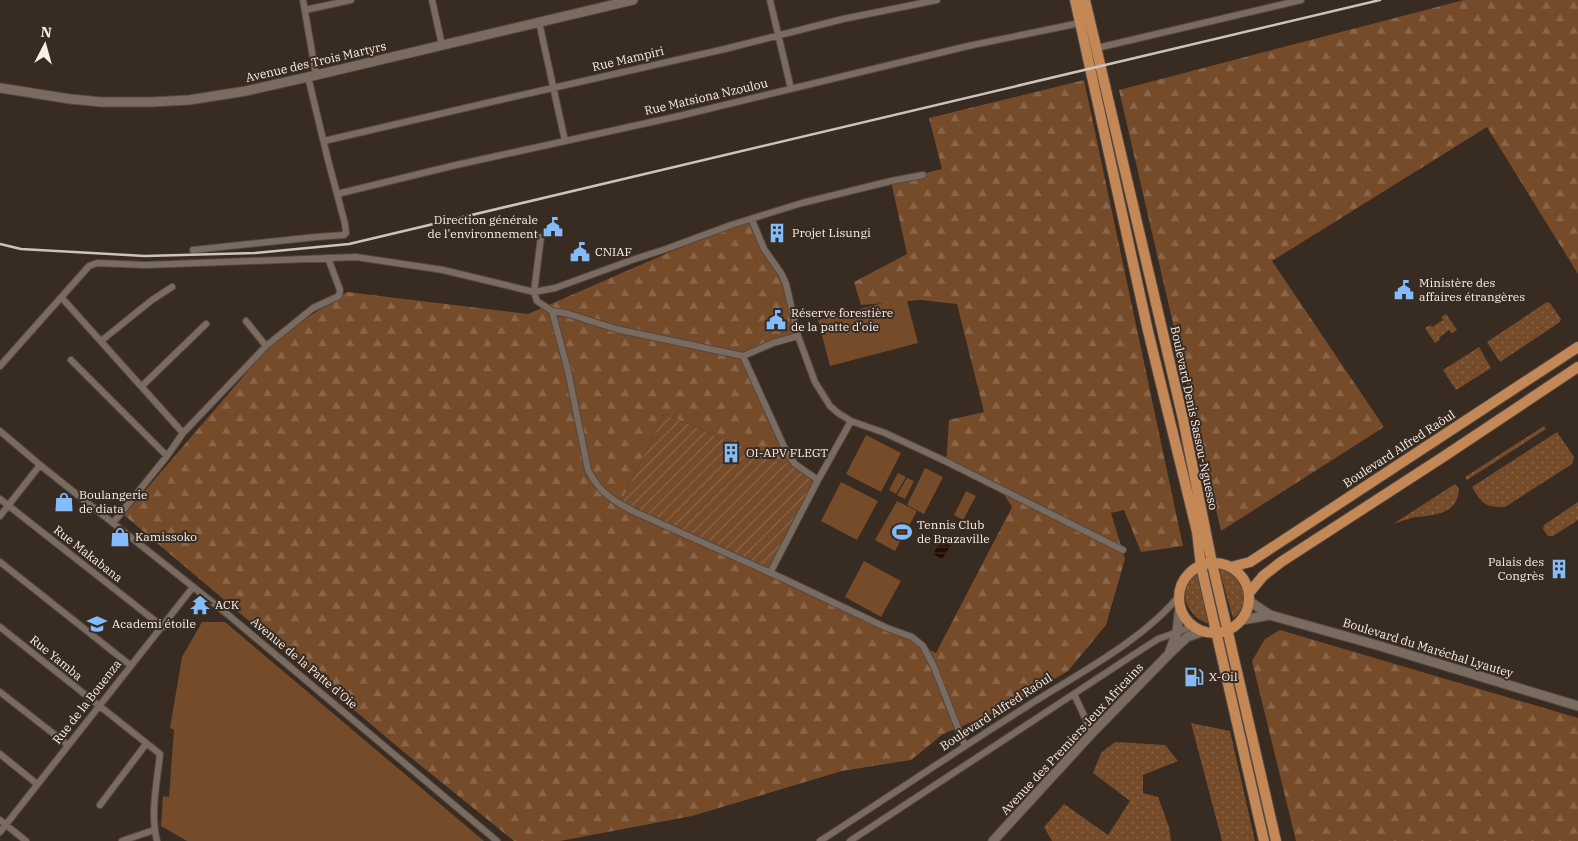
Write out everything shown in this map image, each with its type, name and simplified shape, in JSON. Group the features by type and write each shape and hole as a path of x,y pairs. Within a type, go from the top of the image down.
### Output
{"main road":[{"name":"Avenue des Trois Martyrs","path":"0,88 101,102 189,100 312,76 633,0"},
{"name":"Boulevard Denis Sassou-Nguesso","path":"1075,0 1148,331 1197,532 1201,566 1264,841"},
{"name":"Boulevard Denis Sassou-Nguesso","path":"1086,0 1183,419 1212,563 1276,841"},
{"name":"Boulevard Alfred Raôul","path":"1231,567 1250,562 1578,347"},
{"path":"1249,597 1263,576 1281,562 1578,367"},
{"path":"1212,563 1231,567 1239,574 1246,582 1249,597 1247,611 1242,620 1228,630 1216,633 1204,631 1194,626 1183,613 1180,601 1181,587 1186,578 1192,571 1212,563"},
{"name":"Boulevard du Maréchal Lyautey","path":"1249,597 1270,614 1578,706"},
{"name":"Avenue des Premiers Jeux Africains","path":"1169,654 1177,632 1180,601"},
{"name":"Boulevard du Maréchal Lyautey","path":"1242,620 1270,614"},
{"name":"Avenue des Premiers Jeux Africains","path":"993,841 1092,733 1169,654 1187,637 1204,631"}],"street":[{"path":"193,250 316,236 344,235 347,231 324,141 312,76 303,0"},
{"path":"305,10 350,0"},
{"path":"432,0 442,45"},
{"path":"770,0 791,89"},
{"name":"Rue Mampiri","path":"324,141 778,36 843,19 937,0"},
{"path":"1097,48 1301,0"},
{"path":"539,22 565,141"},
{"name":"Rue Matsiona Nzoulou","path":"337,194 968,46 1080,23"},
{"path":"0,366 89,266 97,263 146,265 356,258 443,270 534,292 555,288 732,225 891,180 923,175"},
{"path":"752,220 764,249 781,272 786,284 798,336 815,382 830,406 851,421 926,452 1123,550"},
{"path":"541,237 534,292 537,301 552,311 569,314 616,329 743,356 798,336"},
{"path":"113,523 183,433 266,346 313,308 340,294 328,258"},
{"path":"101,341 152,300 172,287"},
{"path":"62,298 183,433"},
{"path":"552,311 568,371 588,470 594,482 602,491 618,504 887,628 912,637 923,646 934,667 965,746"},
{"path":"246,321 266,346"},
{"path":"142,386 206,324"},
{"path":"743,356 786,451 795,464 818,480"},
{"path":"71,360 167,456"},
{"path":"770,573 851,421"},
{"name":"Avenue de la Patte d'Oie","path":"0,431 226,613 498,841"},
{"path":"0,516 40,465"},
{"name":"Rue Makabana","path":"0,499 163,627"},
{"path":"0,562 130,665"},
{"name":"Rue de la Bouenza","path":"0,832 3,822 37,784 193,587"},
{"name":"Boulevard Alfred Raôul","path":"820,841 1126,642 1180,601"},
{"path":"850,841 1158,639 1194,626"},
{"name":"Rue Yamba","path":"0,627 160,754 154,802 154,830"},
{"path":"0,692 68,745"},
{"path":"1074,694 1092,733"},
{"path":"100,805 146,744"},
{"path":"0,754 37,784"},
{"path":"3,822 26,841"},
{"path":"122,841 154,830 157,841"}],"green space":[{"path":"1464,0 1578,0 1578,274 1487,127 1272,261 1384,427 1221,531 1119,90"},
{"path":"1084,80 1183,546 1141,552 1124,510 1111,513 1125,559 1106,625 1068,671 1006,708 943,734 911,760 842,771 692,816 560,841 514,841 399,748 124,515 277,337 347,292 528,314 734,224 752,220 760,239 780,272 798,336 743,356 795,464 771,460 664,414 621,502 779,576 936,653 1012,507 1002,491 946,464 949,420 984,412 957,304 921,300 861,305 854,282 907,254 891,181 942,169 929,118"},
{"path":"906,297 918,343 830,366 818,320"},
{"path":"1547,302 1550,303 1561,319 1560,322 1500,362 1487,342"},
{"path":"1446,314 1457,330 1452,333 1449,330 1435,343 1425,328 1430,325 1432,327 1443,320 1441,317"},
{"path":"1479,347 1491,368 1456,390 1443,370"},
{"path":"664,414 771,460 795,464 818,480 770,573 621,502"},
{"path":"1544,426 1546,429 1467,480 1465,477"},
{"path":"1557,432 1574,457 1572,464 1505,507 1493,507 1481,501 1472,487"},
{"path":"866,435 901,453 881,492 846,474"},
{"path":"925,468 943,477 924,514 907,505"},
{"path":"898,473 906,477 896,494 889,490"},
{"path":"907,478 914,481 905,499 897,495"},
{"path":"841,482 878,501 857,540 821,521"},
{"path":"1455,484 1459,489 1454,505 1442,513 1411,518 1393,524"},
{"path":"966,491 976,496 963,520 954,515"},
{"path":"897,501 917,511 895,551 875,540"},
{"path":"1578,502 1578,520 1553,536 1548,536 1543,529 1544,525"},
{"path":"864,561 901,581 881,617 845,597"},
{"path":"1219,569 1234,575 1240,581 1243,589 1243,605 1233,618"},
{"path":"1197,574 1209,624 1194,615 1186,602 1186,587"},
{"path":"202,622 225,622 484,841 187,841 161,826 163,796 169,797 174,730 170,728 182,657"},
{"path":"1280,630 1578,718 1578,841 1296,841 1252,661 1265,639"},
{"path":"1191,723 1230,731 1255,841 1222,841"},
{"path":"1115,742 1165,745 1178,761 1143,775 1143,793 1158,797 1169,827 1171,841 1052,841 1044,827 1064,804 1108,835 1130,801 1093,773 1101,753"}],"shaded area":[{"path":"943,538 952,543 942,559 933,554"}],"railway":[{"path":"0,244 21,249 145,256 255,253 349,244 1380,0"}],"place":[{"name":"Direction générale de l'environnement","path":"553,227"},
{"name":"Projet Lisungi","path":"777,233"},
{"name":"CNIAF","path":"580,252"},
{"name":"Ministère des affaires étrangères","path":"1404,290"},
{"name":"Réserve forestière de la patte d'oie","path":"776,320"},
{"name":"OI-APV FLEGT","path":"731,453"},
{"name":"Boulangerie de diata","path":"64,502"},
{"name":"Tennis Club de Brazaville","path":"902,532"},
{"name":"Kamissoko","path":"120,537"},
{"name":"Palais des Congrès","path":"1559,569"},
{"name":"ACK","path":"200,605"},
{"name":"Academi étoile","path":"97,624"},
{"name":"X-Oil","path":"1194,677"}]}
